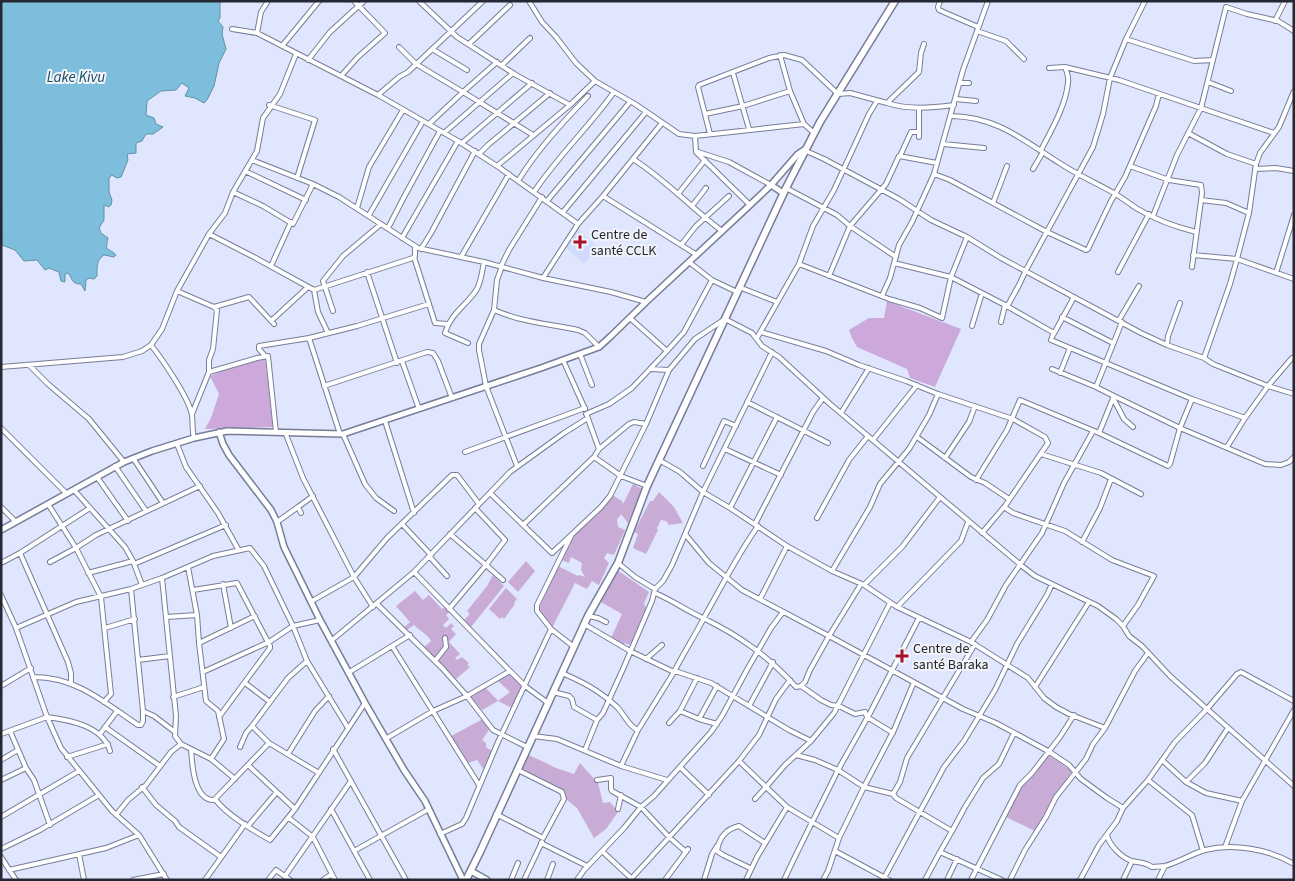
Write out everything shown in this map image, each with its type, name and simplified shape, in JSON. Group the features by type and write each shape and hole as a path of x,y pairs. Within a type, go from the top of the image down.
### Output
{"highway":[{"path":"464,880 471,871 584,624 618,562 647,486 726,319 784,190 804,150 895,1"}],"street":[{"path":"257,33 260,12 268,1"},
{"path":"282,46 319,1"},
{"path":"341,76 358,57 385,33 354,1"},
{"path":"308,60 330,32 364,1"},
{"path":"378,96 416,64 483,1"},
{"path":"529,1 542,22 576,63 595,81 679,134 695,136 804,124"},
{"path":"940,1 939,10 1006,41 1024,59"},
{"path":"882,296 899,246 934,174 972,41 988,1"},
{"path":"1001,322 1005,305 1010,302 1094,143 1104,114 1110,78 1126,39 1145,1"},
{"path":"1275,20 1284,1"},
{"path":"420,2 451,32 513,73 570,105"},
{"path":"469,44 510,5"},
{"path":"1118,272 1169,180 1178,155 1201,108 1226,7 1275,20 1294,31"},
{"path":"232,29 257,33 430,124 509,174 578,224"},
{"path":"502,65 530,38"},
{"path":"1126,39 1194,61 1213,60"},
{"path":"887,103 919,72 924,44"},
{"path":"399,47 416,64 533,135"},
{"path":"432,49 467,70"},
{"path":"1,367 123,357 142,351 151,345 166,322 177,291 208,234 225,213 233,192 259,146 263,118 270,105 280,94 296,54"},
{"path":"780,55 790,91 804,124 814,133"},
{"path":"710,134 698,86 780,55 802,60 838,94 850,93 904,108 954,105"},
{"path":"430,124 497,62"},
{"path":"1033,169 1059,113 1067,88 1069,81 1065,67"},
{"path":"1049,68 1065,67 1110,78 1274,133"},
{"path":"388,228 442,132 513,73"},
{"path":"733,73 749,129"},
{"path":"497,166 570,105 595,81"},
{"path":"1208,82 1230,91"},
{"path":"402,238 460,142 498,113 532,83"},
{"path":"960,83 969,83"},
{"path":"705,114 743,106 790,91"},
{"path":"1204,358 1237,259 1249,213 1256,166 1261,149 1281,122 1294,91"},
{"path":"534,192 558,159 568,150 572,142 614,92"},
{"path":"420,248 431,234 477,153 550,93"},
{"path":"934,174 1046,232 1084,250 1088,249 1130,166 1156,106 1159,94"},
{"path":"518,181 543,147 588,96"},
{"path":"956,99 976,101"},
{"path":"547,201 630,102"},
{"path":"757,338 799,264 813,226 844,169 869,114 877,102"},
{"path":"270,105 315,120 297,178"},
{"path":"829,276 850,226 882,191 911,132 919,135 919,108"},
{"path":"357,208 369,167 404,110"},
{"path":"562,212 646,112"},
{"path":"952,116 976,118 990,122 1139,209 1179,228 1196,232"},
{"path":"369,215 423,121"},
{"path":"542,278 578,224 604,196 662,123"},
{"path":"1188,134 1256,166 1294,171"},
{"path":"695,136 696,152 750,205"},
{"path":"943,144 984,148"},
{"path":"1,530 115,466 133,458 194,438 227,430 341,434 452,398 599,346 771,185 798,154 804,150 844,169 917,210 931,220 967,237 1074,297 1168,345 1204,358 1213,364 1268,386 1294,394"},
{"path":"696,152 730,162 771,185 824,207 896,257"},
{"path":"900,156 937,163"},
{"path":"633,159 652,171 722,231"},
{"path":"252,160 313,184 369,215 414,247 502,266 542,278 611,292 646,302"},
{"path":"678,194 705,160"},
{"path":"992,203 1007,166"},
{"path":"1130,166 1169,180 1200,184 1202,193 1192,267"},
{"path":"245,171 306,200"},
{"path":"461,257 509,174"},
{"path":"233,192 263,206 293,224 313,184"},
{"path":"692,206 706,188"},
{"path":"604,196 697,255"},
{"path":"681,245 696,226 729,196"},
{"path":"517,466 486,386 479,347 494,310 497,280 502,266 509,250 542,197"},
{"path":"1201,200 1226,203 1249,213"},
{"path":"1276,273 1294,215"},
{"path":"271,266 291,222"},
{"path":"333,311 323,281 343,256 381,224"},
{"path":"208,234 314,290 414,257"},
{"path":"799,264 882,296 920,308 942,318 951,277 967,237"},
{"path":"414,247 414,257 435,323 447,324"},
{"path":"1193,255 1237,259 1294,279"},
{"path":"468,343 445,333 447,324 476,291 484,262"},
{"path":"689,262 712,280 777,302"},
{"path":"894,263 951,277 1005,305 1070,348 1192,399 1245,418"},
{"path":"367,272 397,363"},
{"path":"332,641 414,572 517,466 587,416 632,388 684,332 712,280"},
{"path":"1096,387 1114,343 1120,321 1138,286"},
{"path":"214,307 250,297 272,322 308,287"},
{"path":"314,290 318,312 328,334"},
{"path":"177,291 217,310 213,349 209,360 209,372 192,414"},
{"path":"972,326 982,293"},
{"path":"1053,337 1074,297"},
{"path":"1168,345 1168,336 1180,303"},
{"path":"276,432 268,357 259,349 260,346 328,334 429,304"},
{"path":"494,310 528,321 578,330 585,333 599,346"},
{"path":"1062,317 1114,343"},
{"path":"630,318 667,351"},
{"path":"552,553 610,496 646,424 669,370 695,339 726,319 752,333 762,346 772,352 841,414 1035,576 1089,602 1123,626 1129,636 1170,676 1294,786"},
{"path":"761,332 826,351 938,394 1013,419 1048,440 1041,454 1004,507 982,533"},
{"path":"309,338 341,434 365,484 376,498 394,511"},
{"path":"151,345 180,389 192,414 194,438"},
{"path":"1060,373 1070,348"},
{"path":"324,386 427,352 433,353 438,361 452,398"},
{"path":"585,750 597,720 609,700 643,624 655,591 672,565 703,492 772,352"},
{"path":"580,354 592,385"},
{"path":"209,372 265,356"},
{"path":"1227,447 1268,386 1293,357"},
{"path":"563,360 599,449"},
{"path":"402,361 418,409"},
{"path":"30,366 48,384 89,418 124,462"},
{"path":"841,414 869,368"},
{"path":"651,369 669,370"},
{"path":"1052,369 1096,387 1180,428 1265,464 1273,465 1289,462 1294,457"},
{"path":"873,440 917,385"},
{"path":"832,571 870,507 880,484 917,437 938,394"},
{"path":"1114,397 1124,419 1133,427"},
{"path":"1099,433 1114,397"},
{"path":"622,766 638,730 674,672 686,647 757,525 803,431 823,398"},
{"path":"976,480 989,462 1013,419 1021,400 1099,433 1168,466 1180,428 1192,399"},
{"path":"747,402 828,443"},
{"path":"945,458 969,422 975,406"},
{"path":"465,452 584,408"},
{"path":"730,508 777,417"},
{"path":"385,420 414,513"},
{"path":"703,466 724,421 736,426"},
{"path":"523,525 594,457 599,449 631,422 646,424"},
{"path":"1,428 67,494"},
{"path":"893,794 908,758 973,643 1020,564 1042,534 1060,490 1093,431"},
{"path":"219,432 229,455 268,506 277,522 284,547 320,620 365,703 429,809 464,880"},
{"path":"285,432 313,496 354,577 373,607"},
{"path":"817,518 849,460 868,436"},
{"path":"917,437 971,477 1009,499"},
{"path":"177,444 186,467 226,525 238,549"},
{"path":"725,448 781,475"},
{"path":"1041,454 1101,473 1141,494"},
{"path":"594,457 620,476 647,486"},
{"path":"133,458 162,503"},
{"path":"659,460 680,472 703,492 787,546 832,571 863,585 890,603 973,643 1028,678 1044,698 1056,707 1105,728"},
{"path":"115,466 146,511"},
{"path":"312,601 354,577 388,538 455,474 479,504"},
{"path":"97,477 128,521"},
{"path":"1082,542 1100,508 1111,479"},
{"path":"50,562 96,535 200,486"},
{"path":"74,490 125,547 142,585"},
{"path":"490,494 560,560"},
{"path":"277,522 313,496"},
{"path":"801,686 805,682 829,636 863,585 902,547 940,497"},
{"path":"48,504 76,548 101,597 111,694 104,702"},
{"path":"1,507 16,522"},
{"path":"298,507 301,514"},
{"path":"1004,507 1013,514 1065,531 1112,560 1154,576 1138,605 1123,626"},
{"path":"1,563 90,508"},
{"path":"449,608 505,540 475,508"},
{"path":"898,607 960,541 968,522"},
{"path":"402,524 447,576"},
{"path":"88,572 133,563 226,525"},
{"path":"450,534 503,580"},
{"path":"572,534 537,605 537,611 551,629 574,647"},
{"path":"685,534 709,563 742,590 865,654 943,698 1048,751 1069,765 1081,779 1123,808"},
{"path":"760,599 787,546"},
{"path":"16,628 76,602 132,589 213,556 238,549 250,548 262,563 293,626 306,661 348,728"},
{"path":"20,553 70,668 71,682"},
{"path":"618,562 655,591 704,619 712,621 748,643 773,662 796,686 801,686 821,700 839,706 854,714 865,712 867,717 893,733"},
{"path":"188,567 197,615 206,702 218,710 224,741 211,760"},
{"path":"414,572 525,686 548,702"},
{"path":"162,578 176,716 176,738 181,744 224,768 235,779"},
{"path":"193,590 237,583 269,642 270,648 219,717"},
{"path":"223,584 231,628"},
{"path":"835,851 885,879 944,767 964,742 1052,584"},
{"path":"34,677 50,677 71,682 139,725 143,721 143,711 132,589"},
{"path":"1,595 16,628 47,716 61,748 116,815 140,835 168,880"},
{"path":"1035,687 1089,602"},
{"path":"755,799 811,741 839,706 843,692 865,654 890,603"},
{"path":"377,604 435,661 467,696 493,730 527,748"},
{"path":"577,880 641,807 680,768 717,724 771,628 783,612"},
{"path":"166,617 197,615"},
{"path":"199,643 255,616"},
{"path":"588,616 606,622"},
{"path":"105,628 135,618"},
{"path":"784,880 838,770 919,618"},
{"path":"203,672 269,642 293,626 320,620"},
{"path":"584,624 646,659 674,672 687,674 716,686 811,741"},
{"path":"440,834 462,824 537,656 551,629"},
{"path":"348,673 410,635"},
{"path":"435,661 446,647 445,638"},
{"path":"646,659 662,645"},
{"path":"392,646 479,785"},
{"path":"1010,880 1056,797 1076,772 1105,728 1135,672 1148,653"},
{"path":"138,660 170,656"},
{"path":"240,747 246,734 292,673 306,661"},
{"path":"749,706 773,662"},
{"path":"1,686 31,668"},
{"path":"387,738 433,711 467,696 510,671"},
{"path":"1080,880 1099,845 1117,821 1123,808 1148,780 1180,736 1207,709 1236,674 1242,672 1294,701"},
{"path":"562,673 590,686 609,700 638,730"},
{"path":"669,723 680,711 697,678"},
{"path":"602,851 631,879 739,761 759,735 767,716 790,680"},
{"path":"823,880 839,838 893,733 914,682"},
{"path":"245,683 270,702"},
{"path":"699,720 716,686"},
{"path":"173,696 204,687"},
{"path":"553,692 569,696 574,707 597,720"},
{"path":"288,754 315,711 329,696"},
{"path":"191,749 193,772 199,791 207,799 215,800 246,825 270,840 289,818 365,703"},
{"path":"1225,847 1242,801 1294,710"},
{"path":"100,734 118,711"},
{"path":"143,711 154,716 175,732"},
{"path":"680,711 699,720 717,724"},
{"path":"971,880 1020,785 1032,773 1060,737 1074,715"},
{"path":"1,734 47,716 73,723 100,734 108,744 110,751"},
{"path":"252,726 270,743 319,773"},
{"path":"105,727 160,766"},
{"path":"1186,782 1205,763 1228,728"},
{"path":"10,731 26,768 31,774 50,825"},
{"path":"926,880 965,807 983,778 999,764 1014,734"},
{"path":"533,736 557,739 622,766 667,780"},
{"path":"215,800 270,743"},
{"path":"67,757 108,744"},
{"path":"116,815 171,752 181,744"},
{"path":"333,749 406,880"},
{"path":"1,760 18,750"},
{"path":"796,755 815,760 838,770 864,787 893,794 896,798 952,831"},
{"path":"1162,760 1186,782 1206,793 1242,801"},
{"path":"739,761 787,807 839,838"},
{"path":"248,766 295,809"},
{"path":"1,780 26,768"},
{"path":"680,768 708,795"},
{"path":"517,769 562,792 564,796 524,880"},
{"path":"1,816 79,771"},
{"path":"597,780 611,778 611,789 641,807 670,837 687,850 665,880"},
{"path":"1148,780 1192,815 1203,851"},
{"path":"285,876 351,781"},
{"path":"142,787 156,805 175,821 179,827 221,858"},
{"path":"206,880 246,825 276,793"},
{"path":"1,849 50,825 99,795"},
{"path":"618,809 621,795"},
{"path":"746,880 750,868 787,807"},
{"path":"354,851 429,809"},
{"path":"331,810 370,880"},
{"path":"496,814 543,838"},
{"path":"289,818 313,837 335,880"},
{"path":"704,880 712,854 721,838 730,829 739,826 765,843"},
{"path":"1107,834 1108,840 1126,858 1156,868 1203,851 1225,847 1275,854 1294,864"},
{"path":"9,870 115,846 140,835"},
{"path":"542,843 588,866"},
{"path":"718,844 718,851 723,855 750,868"},
{"path":"940,852 1002,880"},
{"path":"79,854 84,880"},
{"path":"1,857 16,880"},
{"path":"947,880 958,859"},
{"path":"1123,880 1132,861"},
{"path":"511,880 518,863"},
{"path":"547,880 553,864"},
{"path":"1158,880 1165,866"},
{"path":"268,880 276,870 290,880"},
{"path":"471,871 488,880"},
{"path":"323,880 332,874"},
{"path":"133,880 164,875"},
{"path":"160,880 164,875"}],"shaded area":[{"name":"Centre de santé CCLK","path":"577,228 598,248 584,264 564,246"},
{"path":"887,301 961,329 935,387 910,378 907,369 857,347 849,330 869,318 884,318"},
{"path":"265,357 273,427 205,429 219,394 210,376"},
{"path":"633,484 642,489 628,523 620,513 621,515 617,519 618,527 625,530 614,555 607,553 604,558 609,563 599,585 592,581 587,589 575,583 552,628 538,611 558,566 578,576 585,577 581,570 582,563 571,557 569,563 561,560 569,544 579,529 613,495 623,502 622,506"},
{"path":"659,492 674,507 683,523 669,525 666,521 661,520 646,554 633,548 638,534 634,532 650,501 653,501"},
{"path":"526,561 535,571 518,592 508,582"},
{"path":"614,568 649,592 644,603 646,608 630,645 625,643 623,645 611,638 622,614 599,601"},
{"path":"493,575 504,586 471,627 464,620 470,614 467,611 487,586"},
{"path":"506,588 517,599 504,619 502,617 500,619 489,609"},
{"path":"415,591 423,600 429,595 442,609 445,607 450,612 446,615 449,619 443,625 446,628 451,623 454,626 451,629 456,634 449,642 460,654 455,658 457,660 462,657 469,663 467,665 470,667 456,679 424,647 431,641 428,637 414,625 407,630 404,627 410,622 396,606"},
{"path":"510,675 524,687 512,708 498,701 510,692 498,681"},
{"path":"486,688 498,701 482,710 471,697"},
{"path":"483,719 489,730 482,740 486,743 486,747 492,751 484,770 477,760 468,763 451,736"},
{"path":"527,754 556,768 574,774 580,763 598,783 603,803 610,802 618,812 606,829 594,838 577,808 561,795 522,774 521,768"},
{"path":"1048,755 1072,771 1049,805 1046,815 1035,831 1004,816 1024,782"}],"water":[{"name":"Lake Kivu","path":"1,1 220,1 220,18 218,21 223,27 222,34 226,49 219,63 214,86 204,103 195,98 185,96 189,88 182,83 176,90 161,91 147,101 146,115 154,118 156,124 163,127 153,134 146,134 142,141 136,143 136,153 127,154 128,160 121,177 117,178 112,175 109,178 111,205 109,207 104,205 104,220 99,228 101,233 108,238 107,249 116,255 114,257 104,255 101,257 97,276 94,279 89,278 86,280 85,291 81,284 74,282 68,273 65,274 65,282 61,281 59,272 49,268 45,270 37,260 24,261 15,250 2,245"}],"place":[{"name":"Centre de santé CCLK","path":"580,242"},
{"name":"Centre de santé Baraka","path":"902,656"}]}
